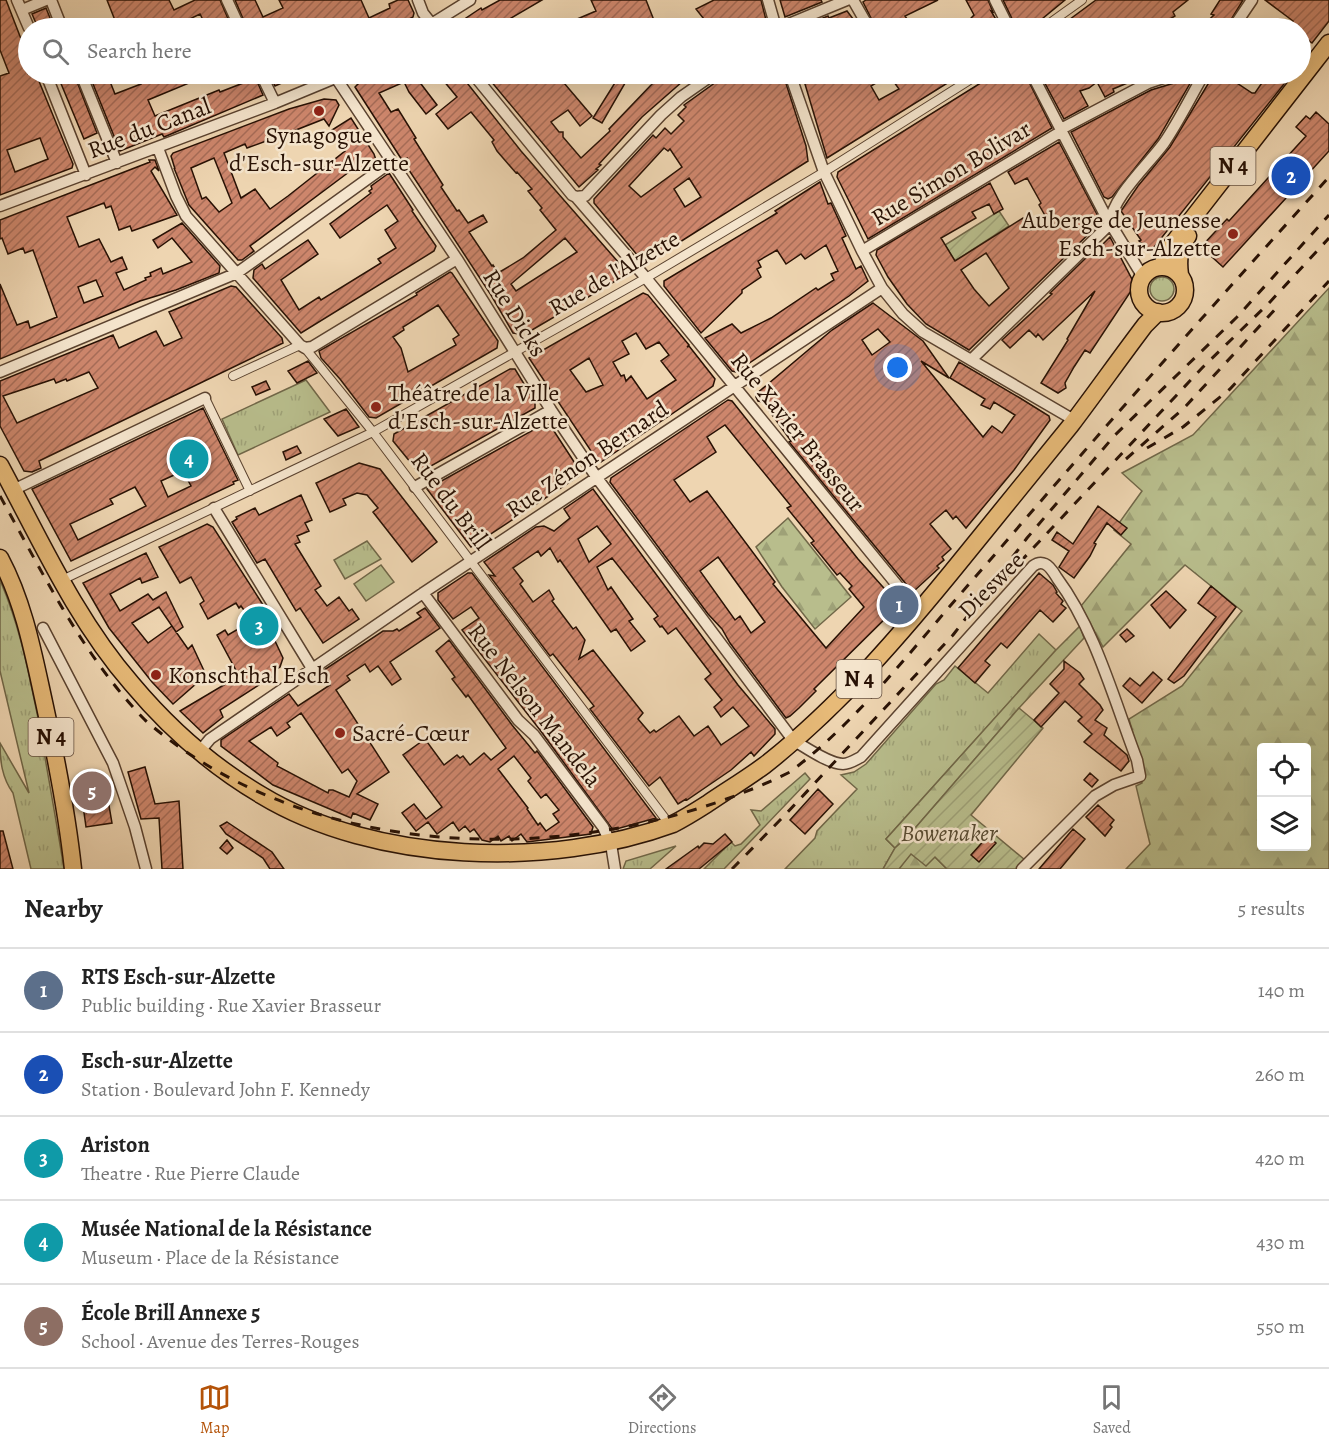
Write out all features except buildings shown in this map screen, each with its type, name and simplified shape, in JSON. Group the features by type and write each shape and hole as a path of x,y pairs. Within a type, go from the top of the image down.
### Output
{"main road":[{"name":"N 4","path":"1311,66 1329,43"},
{"name":"N 4","path":"1311,79 1329,56"},
{"name":"N 4","path":"1161,267 1171,246 1297,84"},
{"name":"N 4","path":"1180,275 1178,261 1185,240 1307,84"},
{"path":"1168,267 1180,275 1185,288 1182,302 1171,311 1158,312 1146,306 1142,301 1139,289 1148,272 1168,267"},
{"name":"N 4","path":"1090,397 1135,319 1142,301"},
{"name":"N 4","path":"0,465 62,579 97,637 131,683 169,724 224,771 262,796 306,818 355,836 404,849 451,855 499,857 563,852 611,844 670,825 765,765 853,686 919,612 1074,420 1145,325 1158,312"},
{"name":"N 4","path":"0,558 12,580 22,607 31,643 63,796 73,869"}],"street":[{"path":"20,5 49,0 57,18"},
{"path":"227,0 235,18"},
{"path":"418,0 426,18"},
{"path":"444,18 470,0"},
{"path":"768,0 774,18"},
{"path":"803,18 847,0"},
{"path":"853,0 863,18"},
{"path":"994,0 1004,18"},
{"path":"1056,18 1082,0"},
{"path":"1240,18 1252,0"},
{"path":"50,84 86,175"},
{"path":"85,84 117,163"},
{"path":"266,84 275,103"},
{"name":"Rue du Canal","path":"0,206 158,148 321,84"},
{"name":"Rue Dicks","path":"346,84 391,162 457,259 551,410 597,478 793,740"},
{"name":"Rue Xavier Brasseur","path":"480,84 572,195 646,278 919,612"},
{"path":"576,197 585,196 661,115 700,84"},
{"path":"793,84 824,172 882,288 903,314 923,332 1074,420"},
{"name":"Rue de l'Alzette","path":"62,579 373,432 646,278 824,172 963,84"},
{"path":"1037,84 1110,224 1120,236 1143,278"},
{"name":"Rue Simon Bolivar","path":"862,251 1061,130 1146,84"},
{"path":"971,360 1110,224 1111,215 1117,203 1165,141 1198,84"},
{"name":"Rue du Brill","path":"158,148 186,216 302,346 373,432 670,825"},
{"path":"0,372 237,273 391,162"},
{"path":"233,376 302,346 312,347 457,259"},
{"name":"Rue Zénon Bernard","path":"200,750 210,740 423,594 882,288"},
{"path":"14,490 205,398 250,491"},
{"path":"415,487 551,410"},
{"path":"214,508 313,670"},
{"name":"Dieswee","path":"793,740 832,762 841,764 861,757 1033,566 1044,563 1062,585 1087,629 1137,760 1140,776 1114,785 1095,796 1022,869"},
{"name":"Rue Nelson Mandela","path":"423,594 519,720 534,735 603,827 611,844"},
{"path":"43,628 113,763 135,827 146,869"},
{"path":"611,844 615,869"}],"green space":[{"path":"999,211 1009,226 955,261 945,245"},
{"path":"1162,277 1167,278 1173,284 1173,294 1167,300 1162,301 1157,300 1151,294 1150,289 1151,284 1157,278"},
{"path":"1329,288 1329,869 1126,869 1150,844 1136,786 1142,783 1140,759 1129,719 1182,686 1242,611 1185,565 1103,647 1081,606 1131,544 1114,530 1142,491 1122,473 1193,435"},
{"path":"306,380 330,412 238,455 222,419"},
{"path":"788,518 851,597 815,629 782,587 756,547"},
{"path":"367,541 381,559 345,579 334,560"},
{"path":"381,565 394,582 366,601 354,584"},
{"path":"0,580 13,614 27,665 64,869 31,869 13,793 2,769 0,743 29,793 0,671"},
{"path":"1080,626 1084,638 895,848 886,839"},
{"path":"1039,634 1056,650 886,839 895,848 883,869 785,869 857,789 841,775 854,772 866,764 936,684 944,680 955,666 988,693"},
{"name":"Bowenaker","path":"1019,708 1043,728 971,815 1025,860 1016,869 947,869 935,857 926,866 911,854 899,869 883,869 895,848 910,834"},
{"path":"805,773 810,779 724,869 704,869 731,842 735,846 741,844 760,825 751,810 761,811"},
{"path":"676,846 650,869 623,869 626,861"},
{"path":"910,853 935,857 947,869 899,869"}],"railway":[{"path":"0,496 65,612 122,695 145,720 213,769 290,805 372,828 458,838 545,837 630,826 713,804 790,772 831,738 887,680 1212,306 1329,177"},
{"path":"732,869 953,635 1027,538 1115,435 1237,317 1329,215"},
{"path":"1006,577 1203,367 1269,303 1329,238"},
{"path":"1147,448 1183,427 1230,389 1329,281"},
{"path":"1126,459 1184,408 1280,304"}],"place":[{"name":"Synagogue d'Esch-sur-Alzette","path":"319,111"},
{"name":"Esch-sur-Alzette","path":"1291,176"},
{"name":"Auberge de Jeunesse Esch-sur-Alzette","path":"1233,234"},
{"name":"Théâtre de la Ville d'Esch-sur-Alzette","path":"376,407"},
{"name":"Musée National de la Résistance","path":"189,459"},
{"name":"RTS Esch-sur-Alzette","path":"899,605"},
{"name":"Ariston","path":"259,626"},
{"name":"Konschthal Esch","path":"156,675"},
{"name":"Sacré-Cœur","path":"340,733"},
{"name":"École Brill Annexe 5","path":"92,791"}]}
